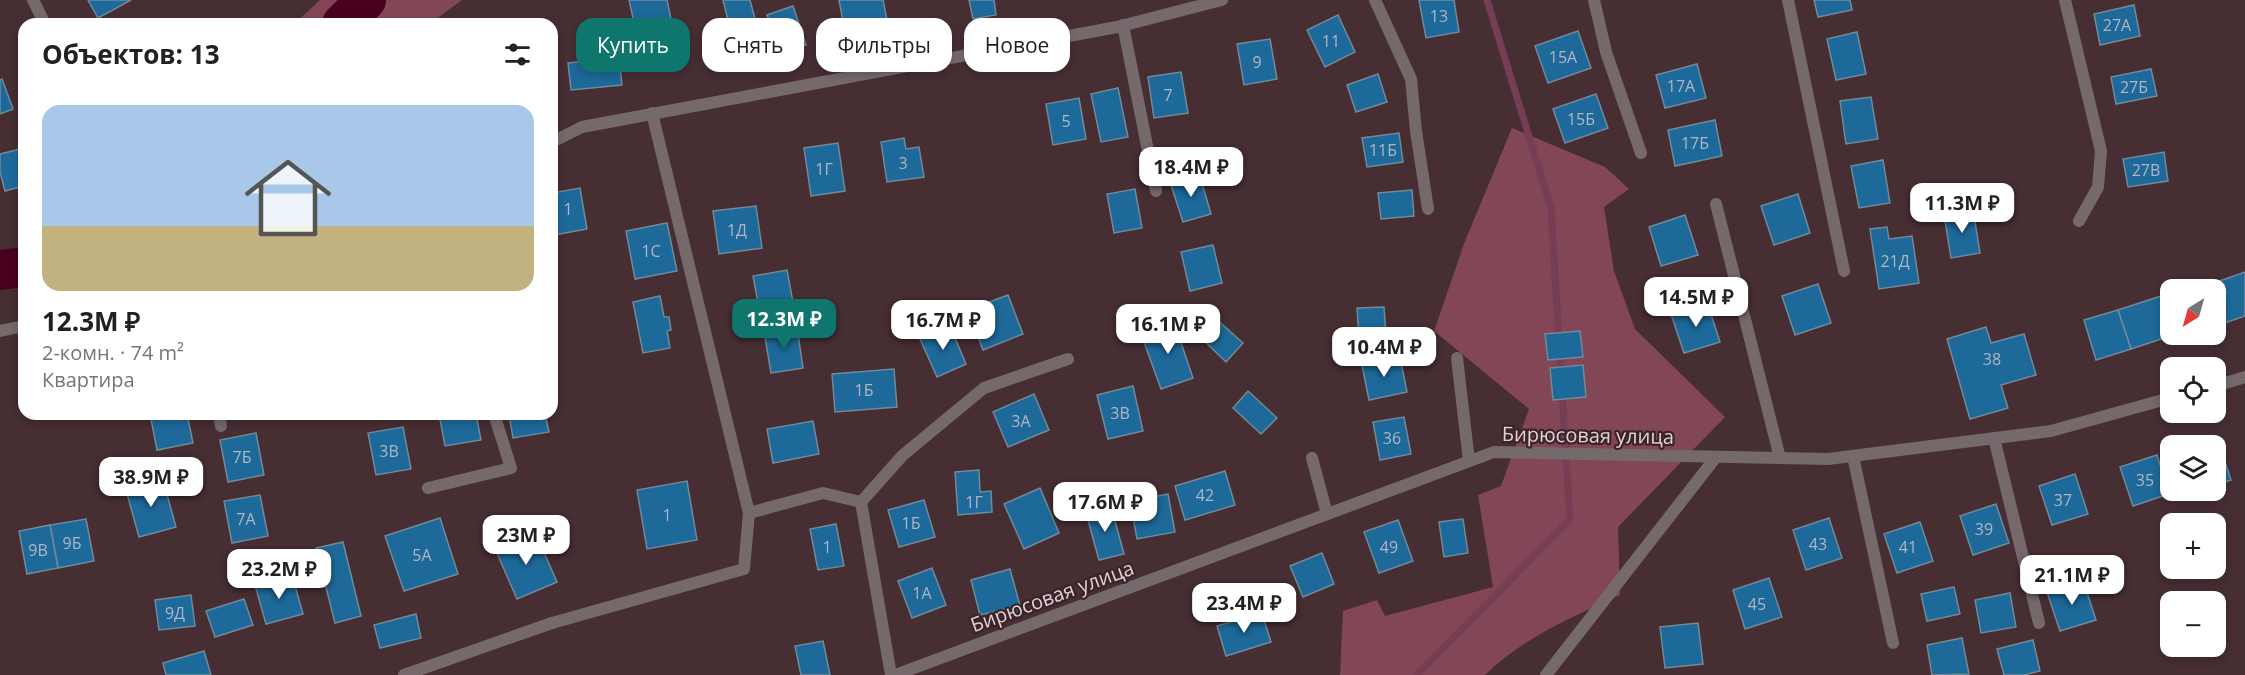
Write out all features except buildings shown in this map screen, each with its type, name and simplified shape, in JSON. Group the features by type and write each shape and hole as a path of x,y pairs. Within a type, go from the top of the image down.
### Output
{"street":[{"path":"33,0 42,18"},
{"path":"558,139 582,127 1124,26 1222,0"},
{"path":"1375,0 1411,79 1428,209"},
{"path":"1594,0 1606,52 1641,153"},
{"path":"1788,0 1844,271"},
{"path":"2065,0 2101,151 2098,187 2079,221"},
{"path":"1124,26 1156,191"},
{"path":"404,675 552,623 744,569 749,513 652,113"},
{"path":"1716,204 1780,458"},
{"path":"0,332 18,328"},
{"path":"1457,358 1469,461"},
{"path":"861,502 903,455 984,388 1068,359"},
{"path":"2226,383 2245,377"},
{"name":"Бирюсовая улица","path":"893,675 1494,452 1828,459 2051,431 2160,401"},
{"path":"428,488 511,468 496,420"},
{"path":"1994,438 2039,623"},
{"path":"1853,456 1893,643"},
{"path":"1546,675 1716,457"},
{"path":"1312,458 1327,514"},
{"path":"749,513 823,493 861,502"},
{"path":"861,502 893,675"}],"shaded area":[{"path":"320,0 462,0 438,18 300,18"},
{"path":"1512,128 1605,167 1629,189 1604,207 1614,271 1635,329 1725,417 1618,527 1620,595 1532,639 1485,675 1340,675 1343,611 1377,600 1385,616 1493,587 1478,495 1501,486 1529,409 1434,331 1465,241"}],"waterway":[{"path":"348,18 366,0"},
{"path":"1487,0 1551,208 1561,375"},
{"path":"0,270 18,268"},
{"path":"1417,675 1570,519 1562,392"}]}
